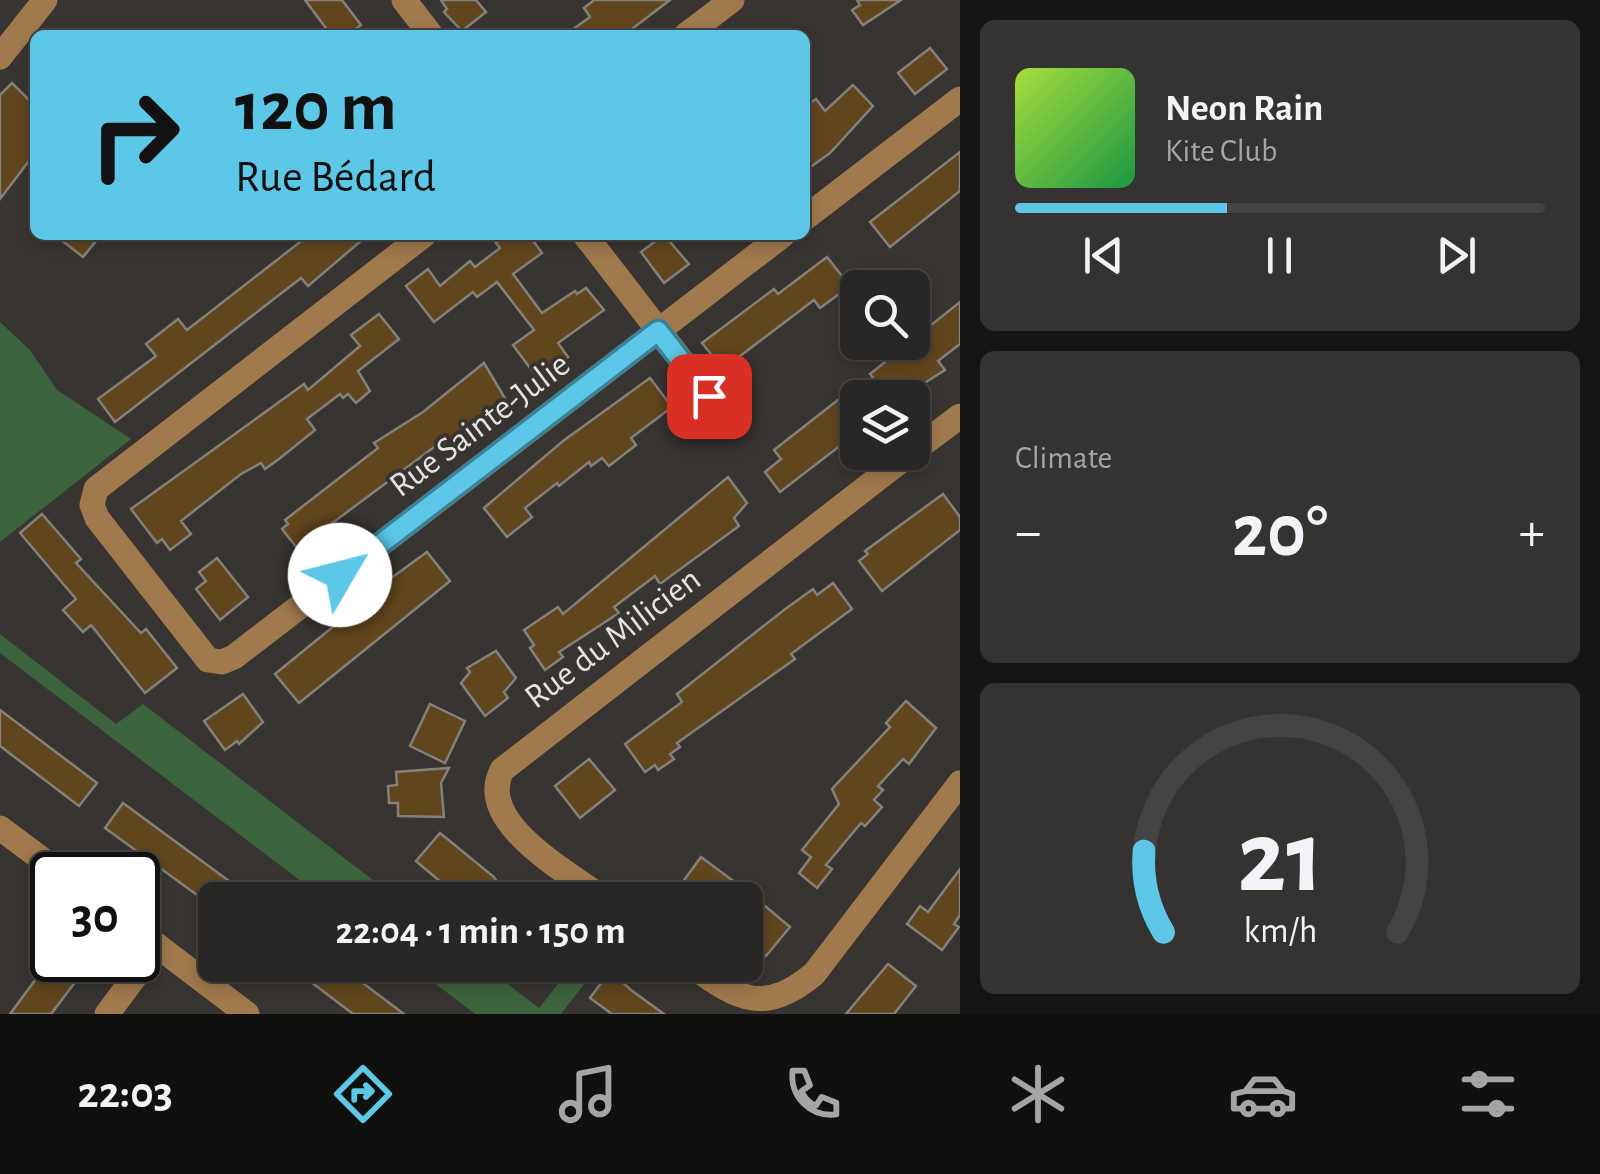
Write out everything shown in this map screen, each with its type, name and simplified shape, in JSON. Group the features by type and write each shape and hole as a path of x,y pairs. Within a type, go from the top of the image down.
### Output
{"street":[{"path":"0,57 44,0"},
{"path":"404,0 427,30"},
{"path":"693,30 732,0"},
{"path":"810,214 960,100"},
{"name":"Rue Sainte-Julie","path":"417,240 110,475 92,497 102,525 199,652 216,662 234,658 776,240"},
{"path":"589,240 709,396"},
{"name":"Rue du Milicien","path":"930,438 960,416"},
{"name":"Rue du Milicien","path":"582,882 507,822 496,796 502,770 889,470"},
{"path":"716,982 752,1007 772,1006 792,997 814,974 960,784"},
{"path":"0,828 32,852"},
{"path":"160,947 247,1014"},
{"path":"107,1014 124,982"}],"green space":[{"path":"0,322 30,350 57,390 131,439 0,542"},
{"path":"0,634 116,724 143,704 375,882 302,882 0,653"},
{"path":"433,982 505,982 539,1008 560,982 586,982 561,1014 475,1014"}],"building":[{"path":"305,0 342,0 361,25 354,30 327,30"},
{"path":"441,0 476,0 486,12 461,30 444,12 447,9"},
{"path":"594,0 670,0 631,30 572,30 590,17 584,8"},
{"path":"857,0 901,0 863,25 852,10 860,5"},
{"path":"930,48 947,69 915,94 898,73"},
{"path":"12,83 30,101 30,160 0,199 0,95"},
{"path":"853,85 873,106 830,153 810,167 810,103 816,99 825,111"},
{"path":"960,152 960,191 890,247 870,222"},
{"path":"61,240 97,240 83,257"},
{"path":"303,240 362,240 308,286 301,278 115,422 98,399 156,356 146,344 178,319 187,330"},
{"path":"533,240 542,253 513,274 542,313 586,288 604,310 558,343 568,357 538,379 513,345 534,330 497,282 477,297 473,292 434,322 406,286 428,269 440,286 470,261 475,267 500,248 496,243"},
{"path":"657,240 668,240 689,264 664,283 641,252"},
{"path":"827,257 840,273 840,293 820,308 814,300 723,369 702,343 774,289 778,294"},
{"path":"960,302 960,344 938,361 945,370 929,380 875,380 870,374 888,360 930,360 930,326"},
{"path":"379,314 399,339 358,371 370,391 356,403 348,394 343,398 340,394 307,419 315,430 279,459 265,469 261,463 241,474 181,521 191,534 170,550 162,539 157,543 131,509 304,384 308,390 360,346 351,335"},
{"path":"484,363 506,400 441,450 437,445 323,530 328,537 304,557 282,529 288,524 285,520 378,448 374,443 423,412"},
{"path":"650,378 672,407 631,438 636,445 609,466 602,458 591,466 589,462 525,508 532,517 507,537 484,508 563,441"},
{"path":"840,398 840,446 780,492 765,472 781,459 774,450"},
{"path":"728,477 747,503 734,518 739,526 660,584 655,576 614,607 619,613 559,652 563,657 545,670 530,648 534,645 524,630 558,607 563,614"},
{"path":"943,494 960,517 960,530 882,591 859,561 868,554 865,551"},
{"path":"42,514 81,559 76,563 141,633 146,629 177,668 145,693 91,625 83,632 63,610 76,599 20,533"},
{"path":"427,552 450,581 299,703 275,674 361,604 359,594 379,578 383,584"},
{"path":"217,558 248,597 220,620 196,589 206,581 199,572"},
{"path":"833,583 852,609 791,654 795,659 677,743 680,747 670,754 674,759 658,770 655,765 645,772 625,744 682,702 677,694 784,610 813,589 817,595"},
{"path":"496,651 516,678 504,692 508,698 485,716 461,683 470,672 467,668"},
{"path":"243,694 263,722 239,744 237,741 225,750 204,721"},
{"path":"906,701 936,728 909,764 903,759 878,786 883,790 874,800 882,807 865,826 861,823 826,865 832,869 817,888 799,873 811,857 802,850 839,804 832,789 890,727 886,723"},
{"path":"430,704 465,721 445,763 410,746"},
{"path":"0,710 97,783 79,806 0,746"},
{"path":"589,759 615,790 580,818 555,786"},
{"path":"449,768 441,783 444,817 398,816 398,803 389,803 388,786 397,785 396,772"},
{"path":"123,803 231,882 198,882 198,896 160,868 160,852 138,852 105,828"},
{"path":"440,833 497,882 441,882 416,861"},
{"path":"701,857 732,880 731,882 683,882"},
{"path":"960,869 960,915 954,924 959,927 942,950 907,924 920,906 928,912"},
{"path":"763,904 790,927 766,956 763,953"},
{"path":"888,964 916,986 894,1014 846,1014"},
{"path":"34,982 75,982 51,1014 10,1014"},
{"path":"311,982 362,982 404,1014 353,1014"},
{"path":"602,982 622,982 664,1014 612,1014 590,998"}],"route":[{"path":"340,575 658,331 709,396"}]}
